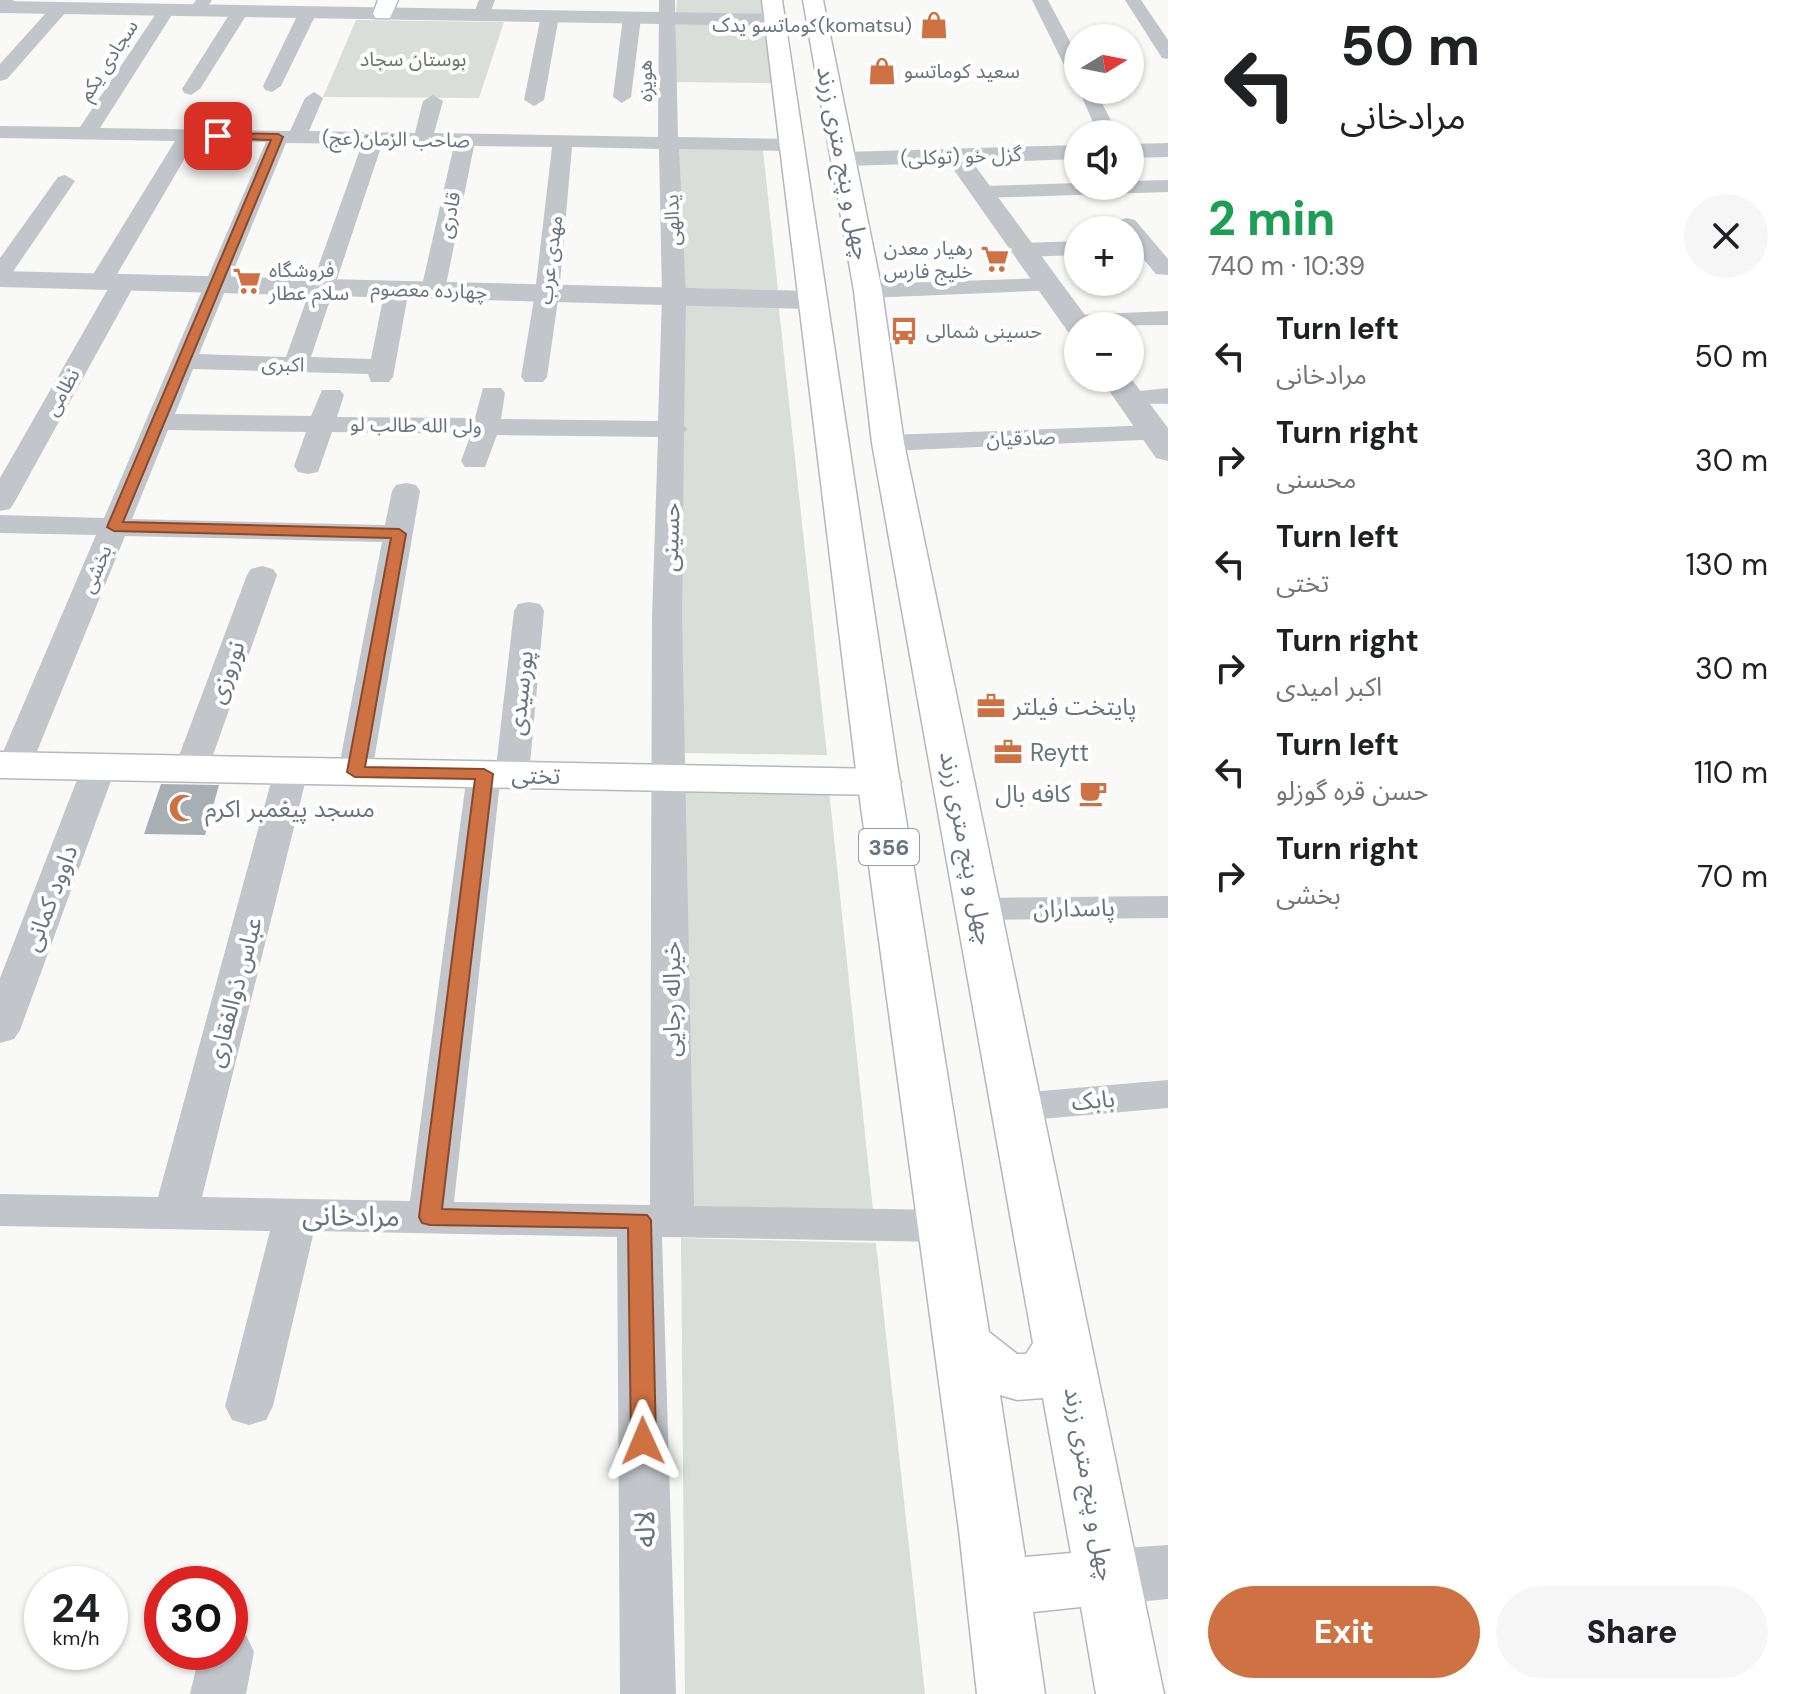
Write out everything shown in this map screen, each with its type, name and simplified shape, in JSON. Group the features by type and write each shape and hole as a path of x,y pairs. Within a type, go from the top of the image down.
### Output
{"main road":[{"name":"چهل و پنج متری زرند","path":"813,0 868,291 888,443 1064,1341 1138,1575 1130,1694"},
{"name":"چهل و پنج متری زرند","path":"773,10 811,300 1011,1694"},
{"name":"تختی","path":"7,766 880,782"},
{"path":"960,1340 997,1373 1022,1379 1044,1375 1064,1341"},
{"path":"998,1587 1138,1575"}],"street":[{"path":"0,7 6,0"},
{"path":"1040,0 1064,47"},
{"path":"1133,0 1168,54"},
{"path":"0,7 60,8 98,4 167,10 200,5 240,11 281,6 308,12 385,7 561,8 632,18 667,9 773,10"},
{"path":"0,75 60,8"},
{"path":"534,100 561,8"},
{"name":"هویزه","path":"667,9 669,143"},
{"name":"سجادی یکم","path":"86,134 167,10"},
{"name":"نظامی","path":"0,503 113,282 184,136 196,92 240,11"},
{"path":"272,86 308,12"},
{"path":"622,97 632,18"},
{"path":"0,50 22,51"},
{"name":"بخشی","path":"7,766 114,527 216,284 287,137 314,98"},
{"path":"423,139 433,101"},
{"name":"صاحب الزمان(عج)","path":"0,132 792,145"},
{"path":"296,365 374,139"},
{"name":"قادری","path":"433,290 465,140"},
{"name":"مهدی عرب","path":"534,377 547,293 563,142"},
{"name":"یدالهی","path":"669,143 674,297"},
{"path":"1144,151 1168,150"},
{"name":"گزل خو (توکلی)","path":"844,159 1064,152"},
{"path":"956,156 1068,312"},
{"path":"0,276 65,181"},
{"path":"1144,186 1168,186"},
{"path":"982,192 1064,189"},
{"path":"1144,236 1168,245"},
{"path":"1144,243 1164,269"},
{"path":"1023,250 1064,249"},
{"name":"چهارده معصوم","path":"0,276 113,282 811,300"},
{"path":"868,291 1049,285"},
{"name":"اکبری","path":"184,361 381,372 397,289"},
{"name":"حسینی","path":"670,778 667,617 674,429 674,297"},
{"path":"1144,320 1168,318"},
{"path":"1125,392 1161,442"},
{"path":"1144,392 1168,396"},
{"path":"475,461 487,426 492,393"},
{"path":"308,466 331,395"},
{"name":"ولی الله طالب لو","path":"158,422 674,429"},
{"name":"صادقیان","path":"888,443 1161,442"},
{"path":"355,772 406,491"},
{"path":"0,524 399,534"},
{"name":"نوروزی","path":"191,769 262,575"},
{"name":"پورسیدی","path":"430,1217 498,775 529,611"},
{"name":"داوود کمانی","path":"0,1030 99,767"},
{"name":"عباس ذوالفقاری","path":"176,1213 291,771"},
{"name":"خیراله رجایی","path":"656,1221 670,778"},
{"name":"پاسداران","path":"979,909 1168,907"},
{"name":"بابک","path":"1018,1107 1168,1094"},
{"name":"مرادخانی","path":"0,1210 943,1226"},
{"path":"249,1406 296,1214"},
{"name":"لاله","path":"648,1694 656,1221"},
{"path":"218,1694 223,1670"}],"green space":[{"path":"677,0 763,0 766,16 676,15"},
{"name":"بوستان سجاد","path":"356,20 504,22 479,98 323,97"},
{"path":"676,21 765,22 774,83 673,82"},
{"path":"676,149 763,150 778,290 677,288"},
{"path":"681,300 778,300 827,755 680,753"},
{"path":"678,787 829,790 873,1210 681,1206"},
{"path":"681,1238 876,1243 925,1694 685,1694"}],"building":[{"name":"مسجد پیغمبر اکرم","path":"161,784 219,785 205,835 144,834"}],"place":[{"name":"کوماتسو یدک(komatsu)","path":"934,25"},
{"name":"سعید کوماتسو","path":"882,71"},
{"name":"رهیار معدن خلیج فارس","path":"995,259"},
{"name":"فروشگاه سلام عطار","path":"247,281"},
{"name":"حسینی شمالی","path":"904,331"},
{"name":"پایتخت فیلتر","path":"991,706"},
{"name":"Reytt","path":"1008,752"},
{"name":"کافه بال","path":"1093,793"},
{"name":"مسجد پیغمبر اکرم","path":"183,808"}],"route":[{"path":"218,136 278,137 114,527 399,534 355,772 484,774 430,1217 639,1220 643,1441"}]}
